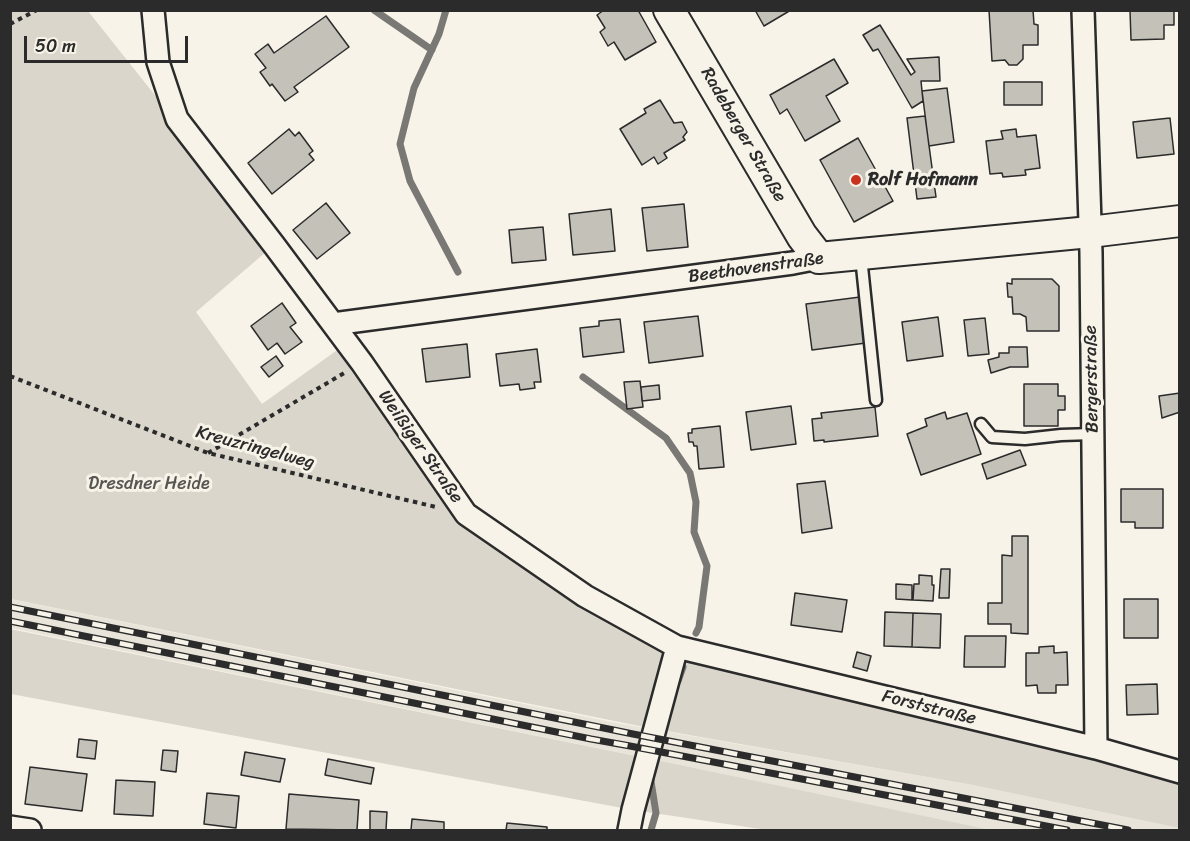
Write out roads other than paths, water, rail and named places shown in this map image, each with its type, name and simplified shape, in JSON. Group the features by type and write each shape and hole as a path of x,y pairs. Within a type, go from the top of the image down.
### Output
{"street":[{"name":"Weißiger Straße","path":"153,10 158,62 177,119 362,363 466,514 585,596 677,647"},
{"name":"Radeberger Straße","path":"669,10 802,236 819,258"},
{"name":"Bergerstraße","path":"1083,10 1090,232 1096,748"},
{"name":"Beethovenstraße","path":"333,324 819,258 1090,232 1179,221"},
{"name":"Forststraße","path":"677,647 1096,748 1179,772"},
{"path":"629,831 677,647"},
{"path":"10,827 30,831"}],"lane":[{"path":"861,254 876,400"},
{"path":"981,424 992,436 1025,439 1093,434"}],"waterway":[{"path":"374,10 432,50"},
{"path":"446,10 439,34 414,88 400,144 410,181 458,272"},
{"path":"583,377 666,438 690,473 696,502 694,532 707,566 699,627 696,633"},
{"path":"678,681 683,667"},
{"path":"650,775 656,813 651,830"}],"railway":[{"path":"10,607 633,734 1128,830"},
{"path":"10,621 591,739 1067,830"}],"place":[{"name":"Rolf Hofmann","path":"856,180"}],"park label":[{"name":"Dresdner Heide","path":"149,484"}]}
